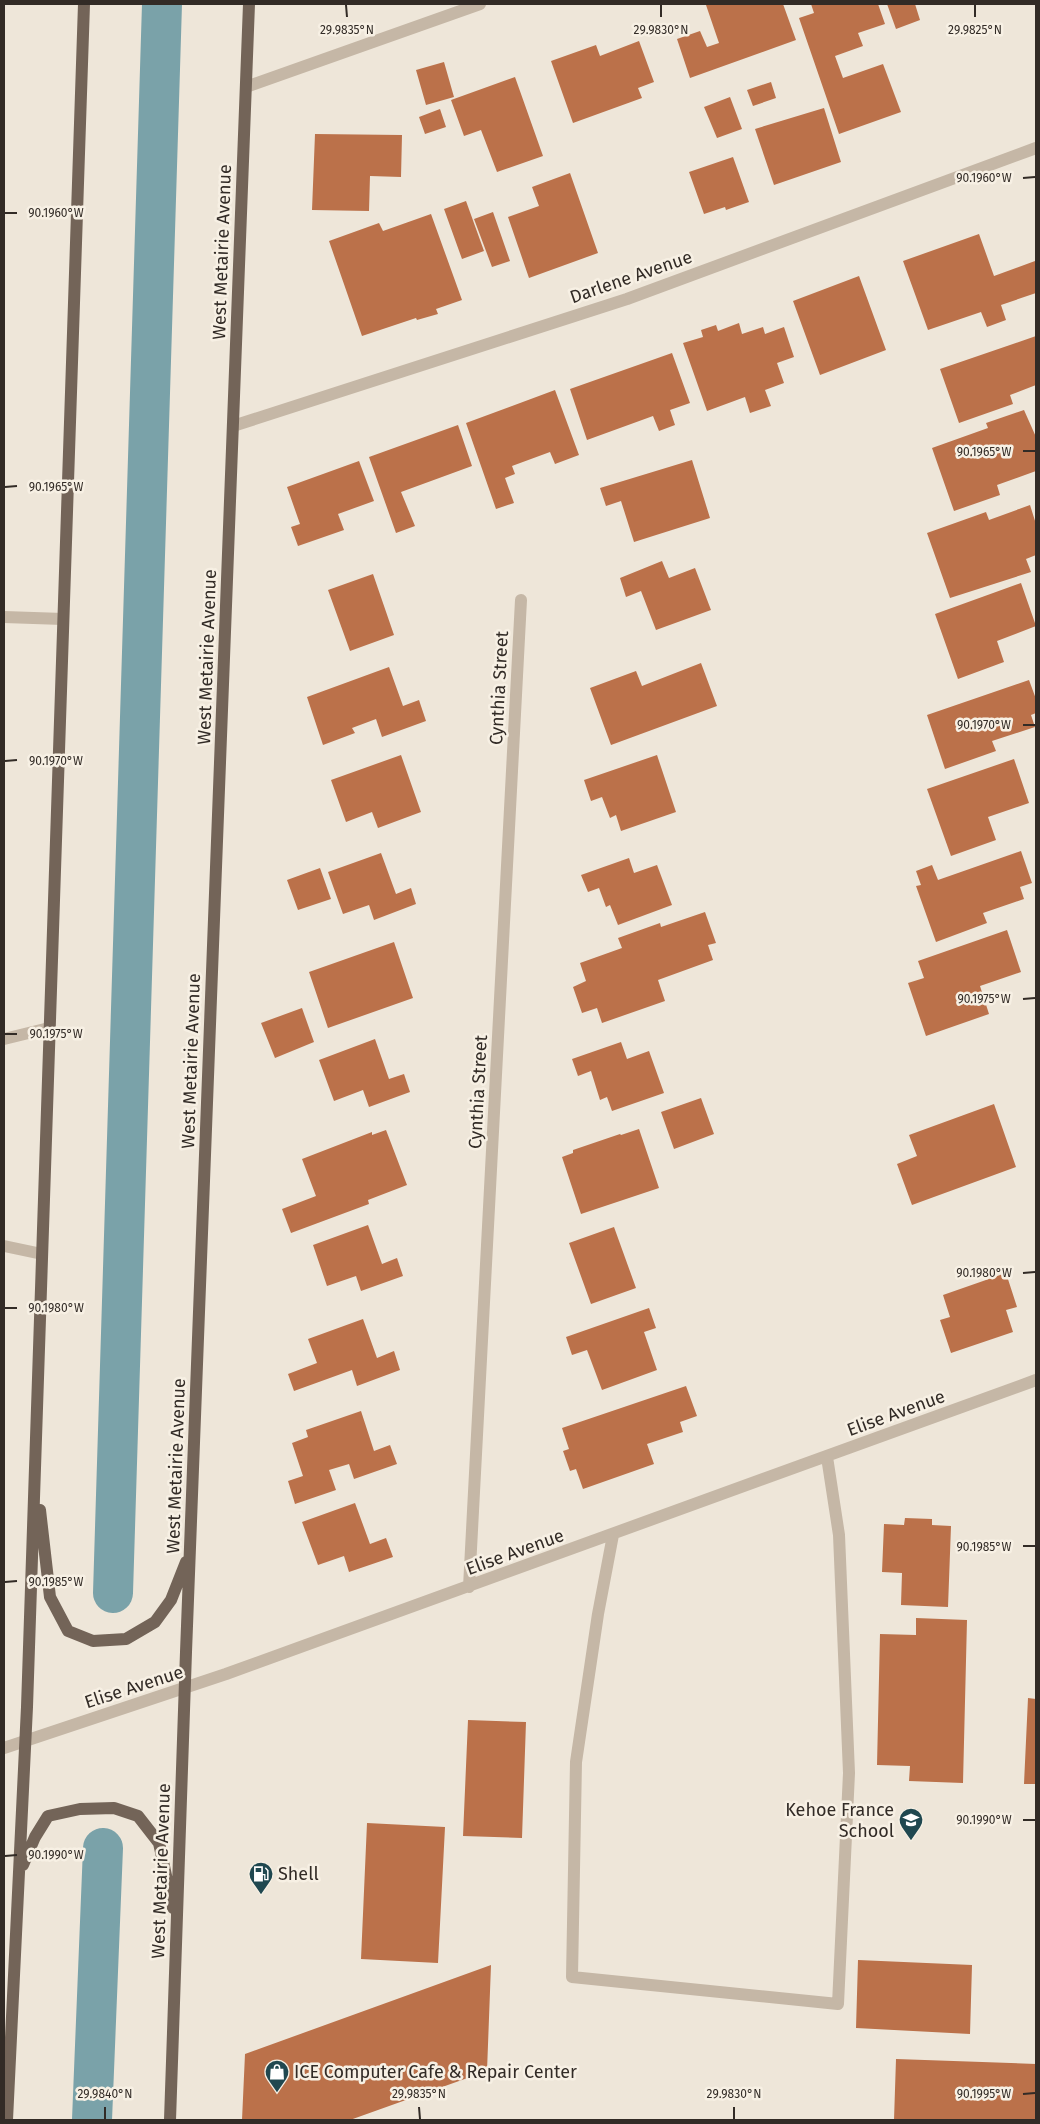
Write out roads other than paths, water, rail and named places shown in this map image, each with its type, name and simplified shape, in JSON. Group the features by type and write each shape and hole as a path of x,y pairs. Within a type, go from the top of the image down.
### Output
{"main road":[{"path":"7,2120 26,1740 84,4"},
{"name":"West Metairie Avenue","path":"170,2120 249,4"},
{"path":"35,1468 50,1597 68,1631 92,1641 126,1639 155,1622 171,1600 190,1551"},
{"path":"19,1875 35,1837 48,1816 80,1809 114,1808 138,1816 159,1842 177,1927"}],"street":[{"path":"246,87 480,4"},
{"name":"Darlene Avenue","path":"233,426 627,299 1036,148"},
{"name":"Cynthia Street","path":"469,1587 521,600"},
{"path":"4,617 63,619"},
{"path":"4,1039 49,1028"},
{"path":"4,1246 42,1254"},
{"name":"Elise Avenue","path":"4,1748 185,1689 1036,1380"},
{"path":"613,1535 598,1614 576,1762 572,1977 838,2004 849,1773 839,1535 827,1457"}],"waterway":[{"path":"113,1593 162,4"},
{"path":"92,2120 103,1848"}],"place":[{"name":"Kehoe France School","path":"911,1841"},
{"name":"Shell","path":"261,1895"},
{"name":"ICE Computer Cafe & Repair Center","path":"277,2093"}]}
